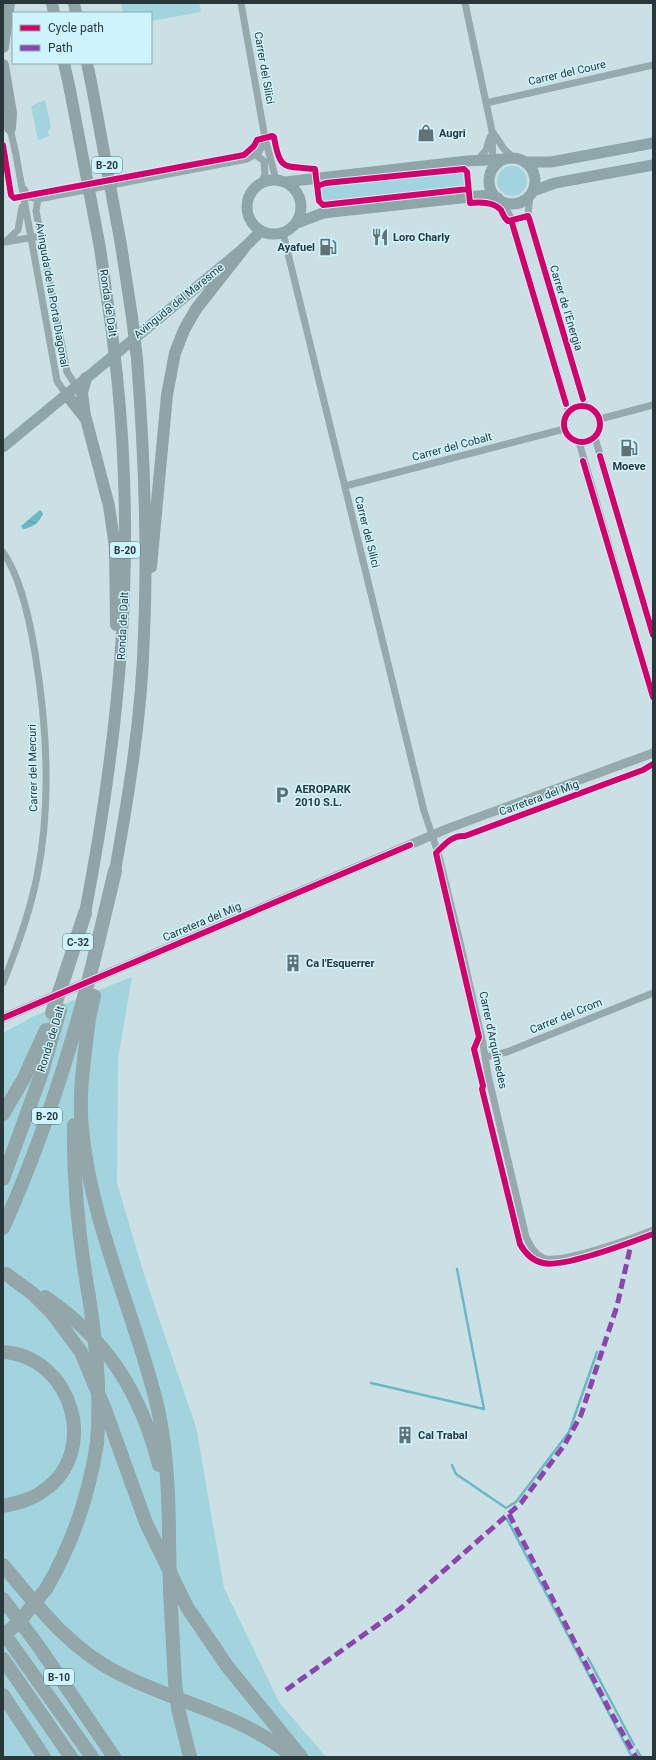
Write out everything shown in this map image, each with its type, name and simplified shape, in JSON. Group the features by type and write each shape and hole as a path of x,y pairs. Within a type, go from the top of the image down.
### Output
{"highway":[{"path":"3,47 9,3"},
{"name":"Ronda de Dalt","path":"3,1179 41,1075 56,1012 85,913 99,841 116,724 123,634 125,530 122,436 117,376 100,248 64,64"},
{"name":"Ronda de Dalt","path":"87,64 121,244 132,316 137,359 143,441 144,634 133,764 115,871"},
{"path":"3,65 11,113 10,128"},
{"path":"144,634 167,395 172,362 179,340 196,308 244,248"},
{"path":"86,378 82,393 86,418 109,506 115,547 116,724"},
{"path":"66,394 86,418"},
{"name":"B-20","path":"3,1228 44,1125 88,998 115,871"},
{"path":"88,998 89,1018 80,1090 84,1148 100,1219 157,1409 167,1464 170,1590 175,1682 178,1708 190,1757"},
{"path":"3,1114 32,1062 56,1012"},
{"path":"3,1636 18,1623 46,1589 59,1567 80,1518 93,1470 97,1443 100,1390 98,1361 82,1253 73,1161 76,1089 89,1018"},
{"path":"5,1274 33,1289 81,1324 103,1348 124,1376 140,1406 152,1439 169,1515"},
{"path":"5,1274 32,1293 53,1314 81,1352 106,1412 146,1523 187,1607 227,1666 301,1757"},
{"path":"3,1352 23,1356 36,1362 49,1372 60,1384 68,1399 73,1415 74,1430 68,1459 55,1480 44,1491 32,1498 3,1506"},
{"path":"3,1565 61,1633 98,1662 146,1685 205,1708 250,1728 293,1757"},
{"name":"B-10","path":"3,1598 37,1644 114,1757"},
{"name":"B-10","path":"3,1632 92,1757"},
{"path":"3,1659 71,1757"},
{"path":"3,1695 44,1757"}],"main road":[{"path":"653,143 551,162 525,162 509,159 493,164 478,160 262,182 252,190 247,206 252,223 261,231 270,234 283,233 297,223 323,213 488,195 516,203 531,193 555,183 653,165"},
{"path":"525,162 534,175 535,183 531,193"},
{"path":"493,164 490,184 494,193 499,199"},
{"path":"280,181 296,190 300,199 301,213 297,223"},
{"name":"Avinguda del Maresme","path":"3,447 244,248 261,231"}],"street":[{"name":"Carrer del Silici","path":"241,3 265,138 280,181"},
{"path":"465,3 492,131 493,164"},
{"name":"Carrer del Coure","path":"486,103 653,65"},
{"name":"Avinguda de la Porta Diagonal","path":"3,111 10,128 56,381 66,394"},
{"path":"492,131 504,148 509,159"},
{"path":"478,160 486,150 492,131"},
{"path":"38,200 52,196 247,159 256,155 261,150 265,138"},
{"path":"256,155 264,161 266,174 262,182"},
{"name":"Avinguda de la Porta Diagonal","path":"20,183 29,197 38,200 36,211 67,372 76,386"},
{"name":"Carrer de l'Energia","path":"531,193 528,216 585,406"},
{"name":"Avinguda de la Porta Diagonal","path":"4,242 19,227 23,197"},
{"path":"499,199 511,218 569,412"},
{"name":"Carrer del Silici","path":"283,233 424,811 433,836"},
{"path":"4,242 41,236"},
{"path":"600,419 653,405"},
{"path":"585,406 594,411 600,419 599,431 595,438 587,442 578,442 568,436 564,429 564,422 569,412 577,407 585,406"},
{"name":"Carrer del Cobalt","path":"345,486 564,429"},
{"path":"595,438 653,635"},
{"path":"578,442 653,697"},
{"name":"Carrer del Mercuri","path":"3,552 11,566 18,584 31,630 42,700 46,760 44,830 37,876 25,926 3,983"},
{"name":"Carretera del Mig","path":"3,1018 433,836 653,753"},
{"name":"Carrer d'Arquímedes","path":"433,836 459,935 486,1057 488,1075 519,1208 526,1237 532,1248 543,1258 557,1260 632,1239 653,1230"},
{"name":"Carrer del Crom","path":"486,1057 506,1052 653,993"}],"shaded area":[{"path":"121,3 199,3 201,12 152,21 152,12 123,12"},
{"path":"45,100 51,128 48,131 49,136 38,140 31,106"},
{"path":"512,166 523,170 527,181 523,192 512,196 501,192 497,181 501,170"},
{"path":"465,169 467,170 467,190 323,205 322,185"},
{"path":"132,977 118,1058 117,1183 146,1281 196,1427 224,1588 279,1702 326,1757 3,1757 3,1033 32,1017"}],"water":[{"path":"40,510 43,513 38,522 33,526 23,529 21,526"}],"waterway":[{"path":"371,1383 484,1409 457,1269"},
{"path":"452,1465 456,1474 506,1508 516,1502 569,1432 597,1352"},
{"path":"507,1519 632,1757"},
{"path":"588,1658 634,1745"},
{"path":"637,1750 641,1757"}],"marked path":[{"path":"286,1690 400,1609 521,1503 565,1444 581,1415 617,1306 632,1240"},
{"path":"509,1514 609,1709 636,1757"}],"cycle path":[{"path":"3,145 11,195 14,198 244,155 254,146 257,140 272,136 274,137 276,149 282,162 290,167 315,169 319,201 323,205 468,189"},
{"path":"317,186 326,183 464,169 467,172 470,203 495,205 501,210 508,221 528,216"},
{"path":"529,218 583,399"},
{"path":"512,223 566,404"},
{"path":"586,406 595,411 599,417 600,424 599,431 595,437 586,442 578,442 569,437 565,431 564,420 569,411 575,407 586,406"},
{"path":"600,456 653,635"},
{"path":"583,461 653,697"},
{"path":"653,764 643,770 465,836 456,837 442,846 436,853 479,1037 474,1049 483,1086 482,1089 520,1244 524,1250 536,1260 543,1263 553,1264 598,1253 653,1234"},
{"path":"3,1018 410,845"}],"place":[{"name":"Augri","path":"426,133"},
{"name":"Loro Charly","path":"380,237"},
{"name":"Ayafuel","path":"328,247"},
{"name":"Moeve","path":"629,448"},
{"name":"AEROPARK 2010 S.L.","path":"282,795"},
{"name":"Ca l'Esquerrer","path":"293,963"},
{"name":"Cal Trabal","path":"405,1435"}]}
